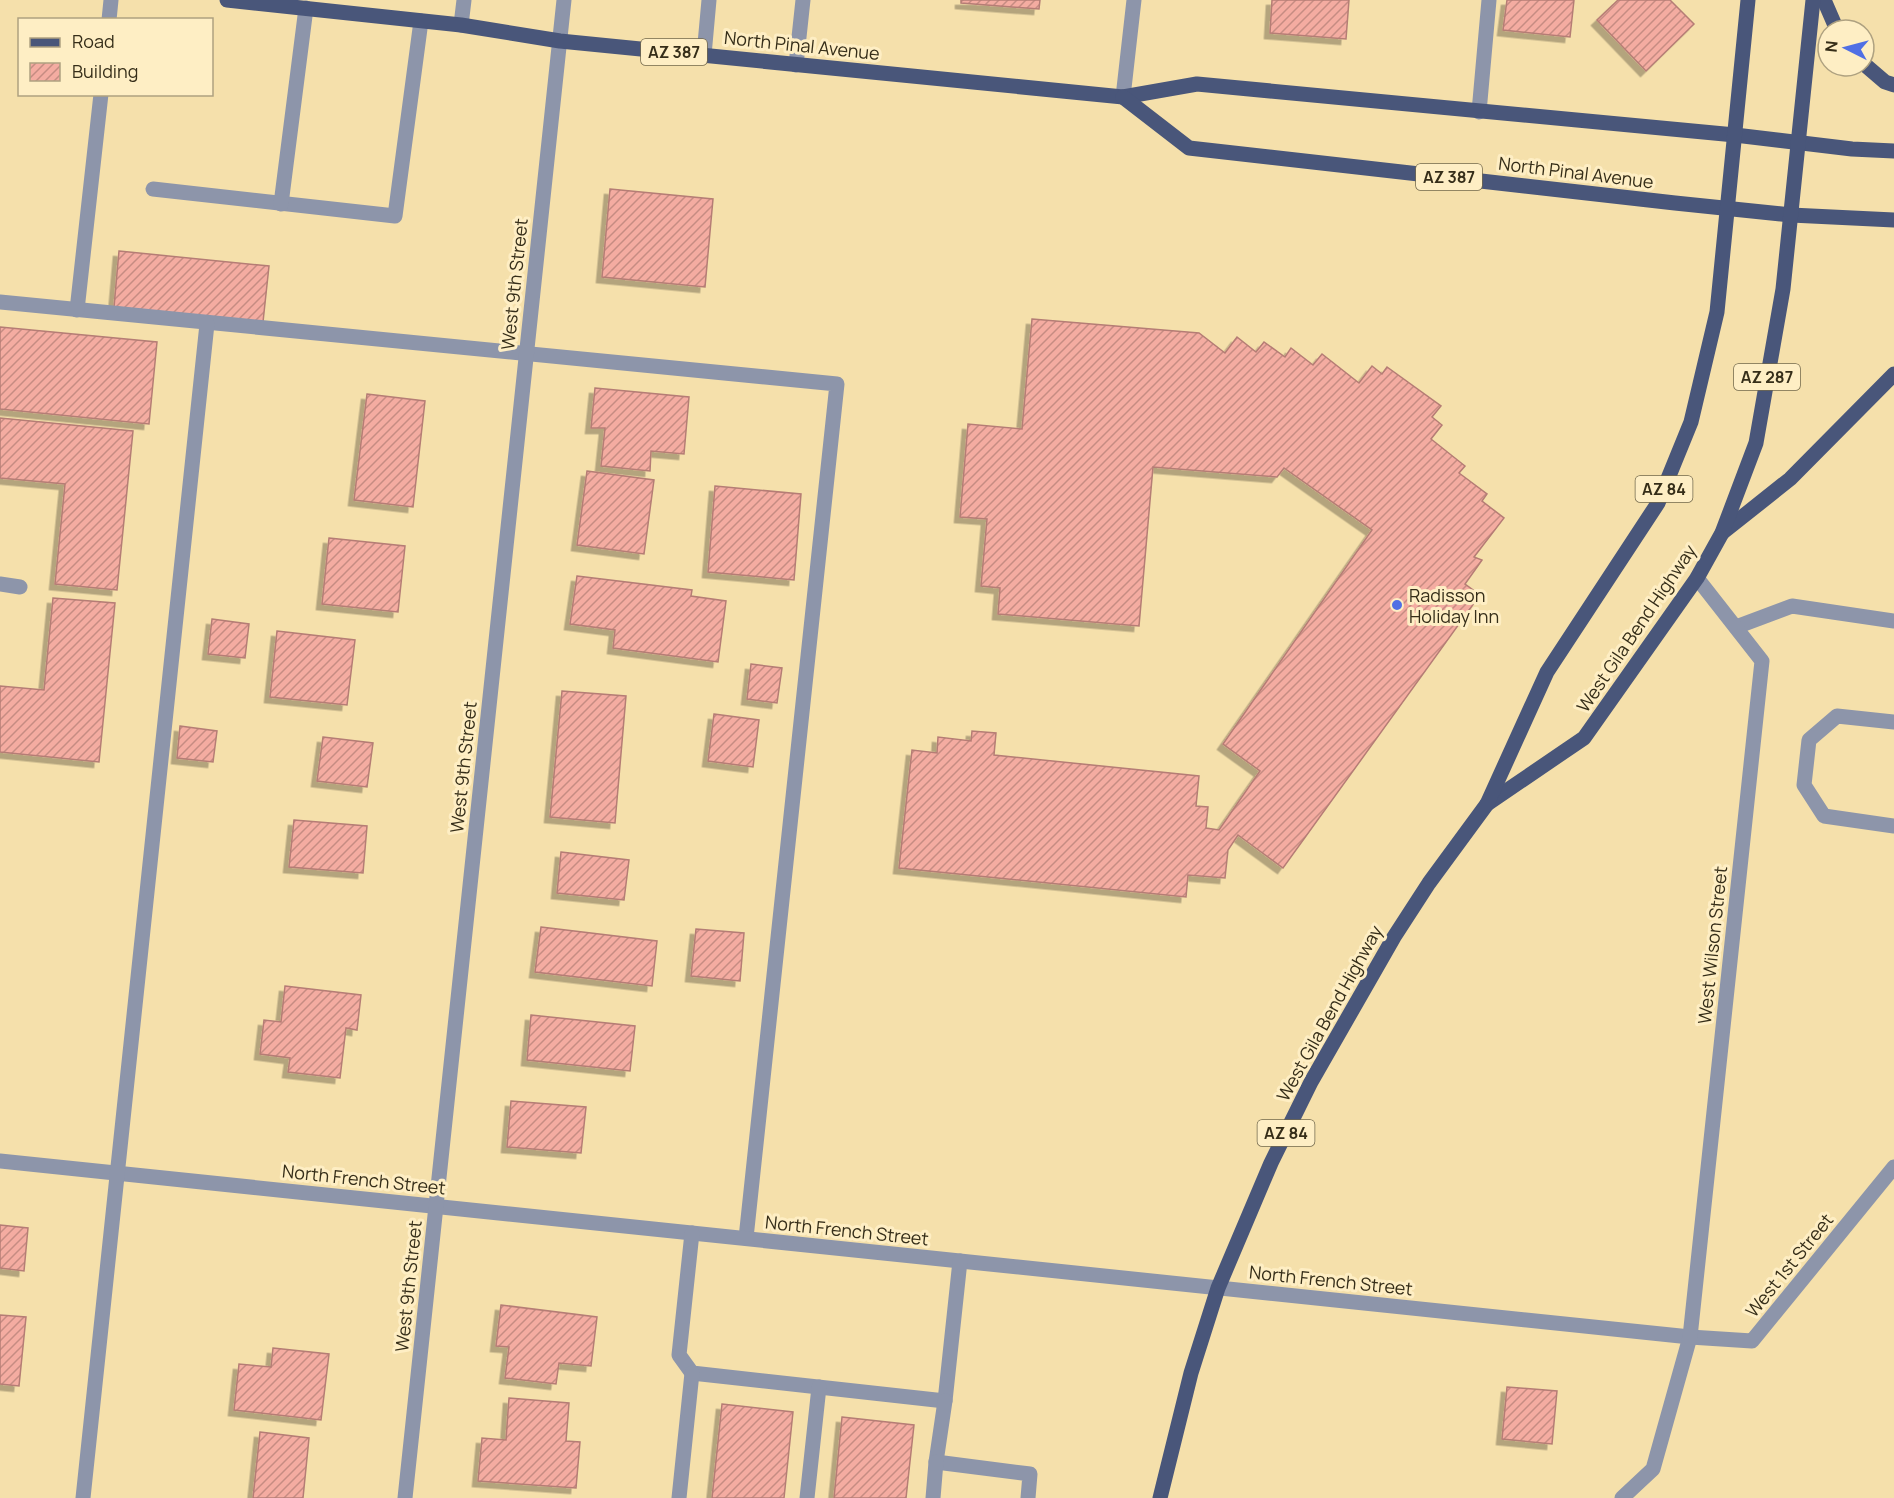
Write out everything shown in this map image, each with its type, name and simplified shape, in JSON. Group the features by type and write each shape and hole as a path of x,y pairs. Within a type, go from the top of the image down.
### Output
{"main road":[{"name":"North Pinal Avenue","path":"227,0 461,25 560,40 1123,97 1197,84 1735,135 1852,149 1894,151"},
{"name":"West Gila Bend Highway","path":"1160,1498 1191,1373 1218,1288 1271,1163 1311,1082 1347,1017 1429,883 1487,804 1547,672 1658,503 1691,422 1717,312 1749,0"},
{"name":"AZ 287","path":"1799,143 1813,0"},
{"path":"1824,0 1832,18"},
{"path":"1876,74 1885,82 1894,85"},
{"name":"North Pinal Avenue","path":"1123,97 1189,148 1791,215"},
{"name":"West Gila Bend Highway","path":"1487,804 1584,738 1697,578 1722,533 1755,443 1783,289 1799,143"},
{"name":"AZ 387","path":"1791,215 1894,219"},
{"name":"AZ 84","path":"1722,533 1790,479 1894,374"}],"street":[{"path":"109,18 111,0"},
{"path":"461,25 464,0"},
{"name":"West 9th Street","path":"405,1498 564,0"},
{"path":"704,55 709,0"},
{"path":"796,65 803,0"},
{"path":"1123,97 1134,0"},
{"path":"1479,112 1489,0"},
{"path":"281,204 306,8"},
{"path":"153,189 395,216 421,21"},
{"path":"77,310 101,96"},
{"path":"0,302 837,384 746,1238"},
{"path":"84,1498 207,324"},
{"name":"West Wilson Street","path":"1622,1498 1653,1469 1690,1337 1762,661 1697,578"},
{"path":"0,584 20,586"},
{"path":"1736,627 1792,606 1894,621"},
{"path":"1894,722 1837,716 1809,740 1804,785 1824,816 1894,826"},
{"name":"North French Street","path":"0,1161 1690,1337"},
{"name":"West 1st Street","path":"1690,1337 1752,1341 1894,1167"},
{"path":"679,1498 692,1373 679,1355 692,1233"},
{"path":"933,1498 960,1261"},
{"path":"692,1373 945,1401"},
{"path":"807,1498 819,1387"},
{"path":"936,1462 1030,1474 1028,1498"}],"building":[{"path":"961,0 1040,0 1039,9 961,3"},
{"path":"1272,0 1349,0 1346,39 1270,33"},
{"path":"1507,0 1574,0 1570,37 1503,30"},
{"path":"1618,0 1670,0 1694,24 1646,71 1597,20"},
{"path":"610,189 713,199 705,287 602,277"},
{"path":"119,251 269,266 263,322 114,307"},
{"name":"Radisson Holiday Inn","path":"1032,319 1199,333 1225,353 1237,337 1256,352 1264,342 1285,357 1291,348 1313,365 1322,354 1359,383 1372,366 1382,374 1387,367 1441,406 1432,417 1442,425 1431,439 1465,466 1459,473 1487,494 1482,501 1504,518 1474,557 1482,560 1465,584 1480,595 1283,868 1238,835 1228,850 1225,878 1188,875 1186,897 899,868 912,750 937,753 938,737 971,741 972,731 996,733 994,755 1199,776 1196,806 1208,807 1206,828 1219,830 1260,771 1223,744 1372,530 1284,468 1277,477 1153,467 1139,626 998,614 1000,588 981,586 987,519 960,517 968,424 1022,429"},
{"path":"0,327 157,342 149,424 0,409"},
{"path":"595,388 689,397 684,454 651,451 650,471 601,466 605,428 591,428"},
{"path":"367,394 425,401 413,507 354,500"},
{"path":"0,418 133,431 117,590 55,584 65,484 0,478"},
{"path":"587,471 654,480 644,554 577,545"},
{"path":"715,486 801,494 794,580 708,572"},
{"path":"329,538 405,546 398,612 322,604"},
{"path":"577,576 692,590 691,596 726,601 718,662 613,648 615,630 570,624"},
{"path":"53,598 115,603 99,762 0,752 0,686 44,690"},
{"path":"212,619 249,624 245,658 208,654"},
{"path":"277,631 355,640 347,705 270,697"},
{"path":"751,664 782,668 777,703 747,699"},
{"path":"562,691 626,696 615,823 550,817"},
{"path":"714,714 759,720 753,767 708,761"},
{"path":"180,726 217,731 213,762 177,758"},
{"path":"323,737 373,743 367,787 317,781"},
{"path":"294,820 367,826 363,873 289,867"},
{"path":"561,852 629,860 624,900 557,893"},
{"path":"541,927 657,941 652,986 535,972"},
{"path":"696,929 744,933 740,981 691,976"},
{"path":"285,986 361,995 357,1030 346,1028 340,1078 288,1072 290,1058 260,1054 264,1020 281,1022"},
{"path":"531,1015 635,1026 630,1071 527,1060"},
{"path":"511,1101 586,1107 581,1153 507,1147"},
{"path":"0,1225 28,1228 24,1271 0,1268"},
{"path":"501,1305 597,1317 591,1366 559,1363 556,1384 505,1378 509,1347 496,1346"},
{"path":"0,1315 26,1317 19,1386 0,1384"},
{"path":"273,1348 329,1354 321,1420 234,1410 239,1364 271,1367"},
{"path":"1507,1387 1557,1391 1552,1444 1502,1439"},
{"path":"509,1398 569,1403 566,1441 580,1442 576,1488 478,1481 482,1438 506,1440"},
{"path":"722,1404 793,1412 784,1498 712,1498"},
{"path":"842,1417 914,1425 906,1498 834,1498"},
{"path":"260,1432 309,1438 303,1498 253,1498"}],"place":[{"name":"Radisson Holiday Inn","path":"1397,605"}]}
